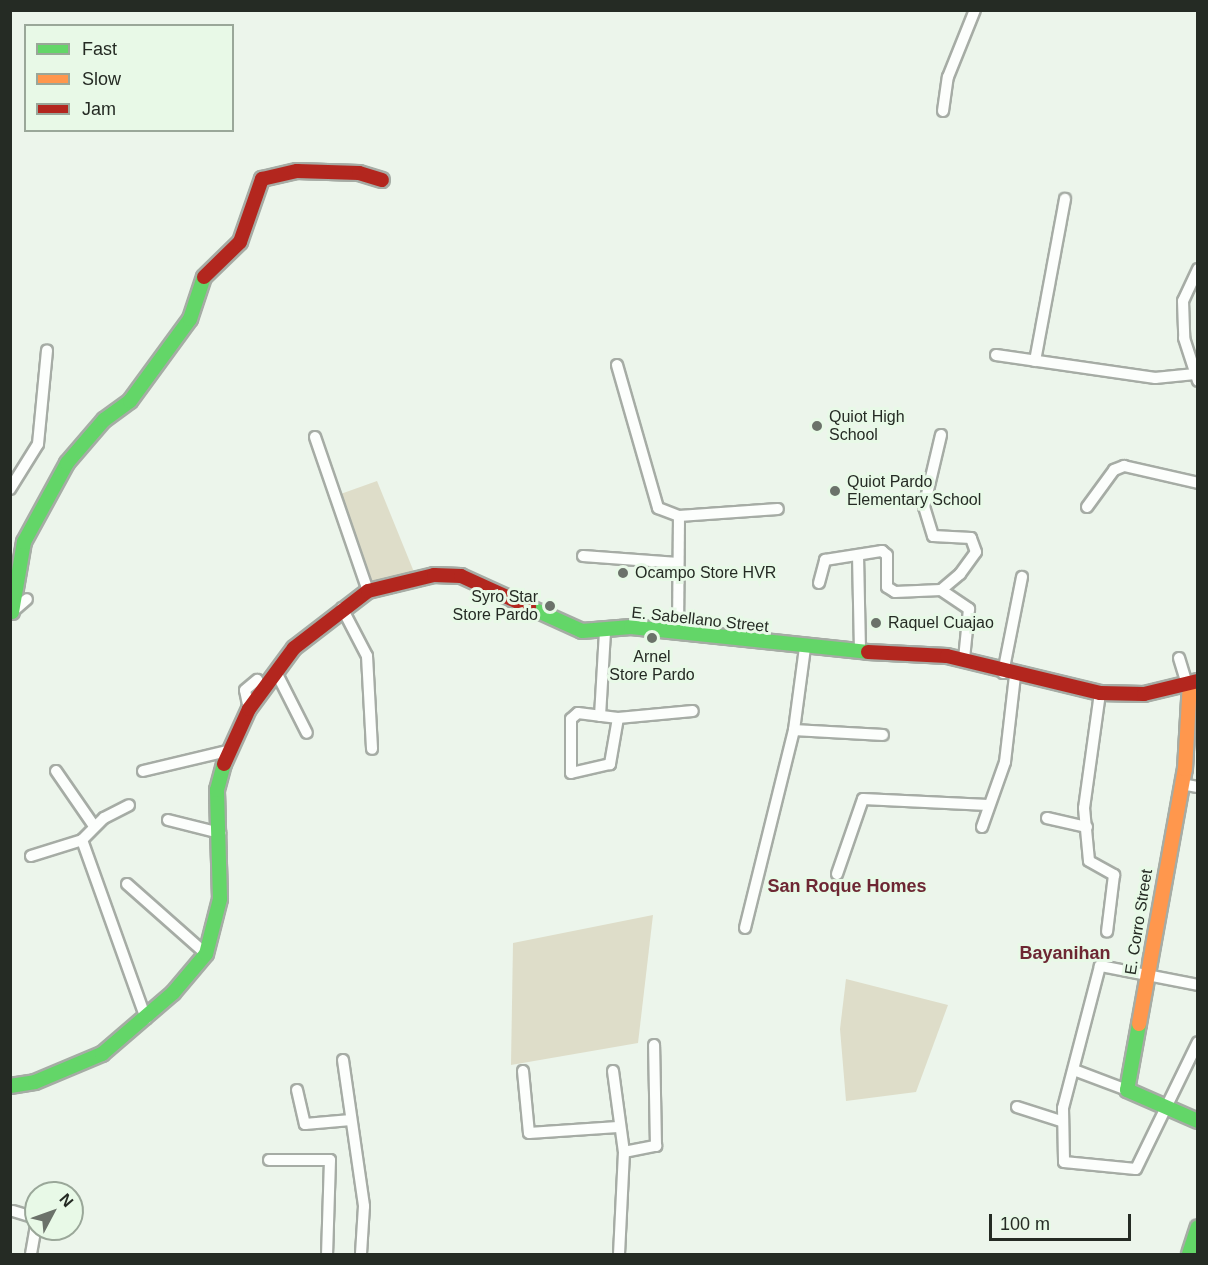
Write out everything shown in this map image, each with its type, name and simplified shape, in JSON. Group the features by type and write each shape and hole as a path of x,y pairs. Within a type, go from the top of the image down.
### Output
{"street":[{"path":"943,111 948,77 975,10"},
{"path":"11,613 24,542 67,463 104,420 130,401 190,320 206,275 240,242 262,179 297,171 358,174 382,180"},
{"path":"1035,361 1065,199"},
{"path":"996,355 1155,378 1196,377 1184,338 1183,301 1197,269"},
{"path":"10,489 38,444 47,350"},
{"path":"616,365 658,508 679,516 778,509"},
{"path":"941,435 924,507 932,534 967,535 976,552 942,590"},
{"path":"315,437 368,591"},
{"path":"1087,507 1114,470 1124,466 1197,483"},
{"path":"678,631 679,516"},
{"path":"819,583 825,560 885,552 890,590 942,590 969,609 964,659"},
{"path":"858,555 860,651"},
{"path":"583,556 678,563"},
{"name":"E. Sabellano Street","path":"10,1086 102,1054 146,1019 206,954 220,899 220,833 217,790 228,751 249,709 304,637 368,591 434,575 461,576 582,631 604,632 631,627 805,648 964,659 1009,674 1100,693 1144,694 1191,682"},
{"path":"982,827 1005,762 1009,674 1022,577"},
{"path":"11,613 27,599"},
{"path":"342,608 367,656 372,749"},
{"path":"600,716 604,632"},
{"path":"745,928 794,730 805,648"},
{"path":"1179,658 1191,682"},
{"path":"276,672 307,733"},
{"path":"249,709 245,690 257,680"},
{"name":"E. Corro Street","path":"1127,1090 1181,784 1191,682"},
{"path":"1100,693 1084,808 1088,857 1091,865 1114,875 1107,932"},
{"path":"618,718 610,764 571,773 571,719 578,713 618,718 693,711"},
{"path":"794,730 882,735"},
{"path":"143,771 228,751"},
{"path":"56,771 94,826"},
{"path":"1181,784 1197,788"},
{"path":"837,874 863,799 988,806"},
{"path":"31,856 82,840 94,826 129,805"},
{"path":"1047,818 1087,827"},
{"path":"168,820 220,833"},
{"path":"82,840 146,1019"},
{"path":"127,884 206,954"},
{"path":"1197,985 1100,966 1061,1121 1064,1162 1132,1170 1140,1165 1197,1042"},
{"path":"624,1152 656,1146 654,1045"},
{"path":"343,1060 364,1206 361,1254"},
{"path":"1074,1070 1127,1090 1197,1121"},
{"path":"523,1071 529,1133 618,1127"},
{"path":"613,1071 618,1127 624,1152 619,1254"},
{"path":"297,1090 305,1124 351,1120"},
{"path":"1017,1107 1061,1121"},
{"path":"269,1160 330,1160 327,1254"},
{"path":"13,1211 24,1214"},
{"path":"1189,1254 1197,1227"}],"green space":[{"path":"377,481 414,572 370,583 335,496"},
{"path":"653,915 638,1043 511,1065 513,943"},
{"path":"846,979 948,1005 916,1092 846,1101 840,1029"}],"traffic: fast":[{"path":"12,612 24,542 67,463 104,420 130,401 190,319 204,277"},
{"path":"529,607 582,631 631,627 868,652"},
{"path":"10,1086 35,1082 102,1054 173,993 206,954 220,899 217,790 224,764"},
{"path":"1139,1024 1127,1090 1198,1121"},
{"path":"1189,1254 1198,1227"}],"traffic: slow":[{"path":"1139,1024 1185,769 1190,683"}],"traffic: jam":[{"path":"204,277 240,242 262,179 297,171 359,173 382,180"},
{"path":"224,764 249,709 294,648 368,591 434,575 461,576 529,607"},
{"path":"868,652 947,656 1100,693 1144,694 1198,681"}],"place":[{"name":"Quiot High School","path":"817,426"},
{"name":"Quiot Pardo Elementary School","path":"835,491"},
{"name":"Ocampo Store HVR","path":"623,573"},
{"name":"Syro Star Store Pardo","path":"550,606"},
{"name":"Raquel Cuajao","path":"876,623"},
{"name":"Arnel Store Pardo","path":"652,638"}],"district":[{"name":"San Roque Homes","path":"847,886"},
{"name":"Bayanihan","path":"1065,953"}]}
